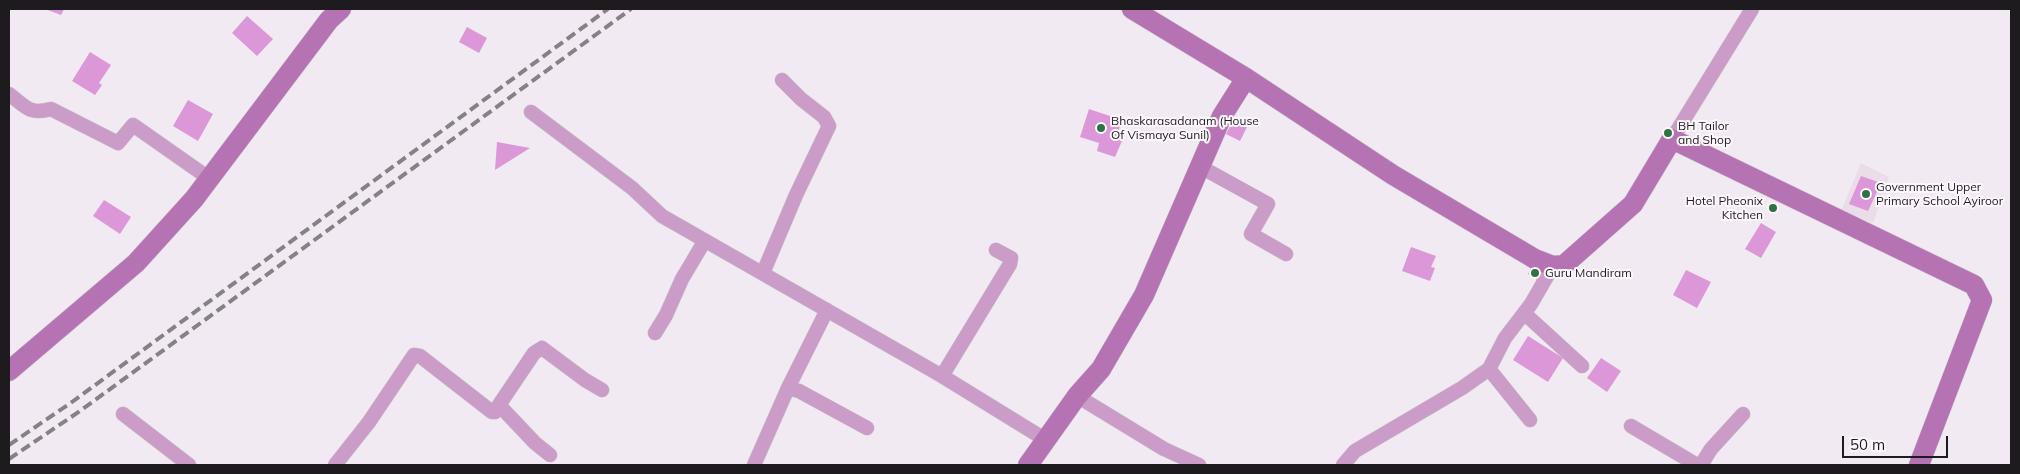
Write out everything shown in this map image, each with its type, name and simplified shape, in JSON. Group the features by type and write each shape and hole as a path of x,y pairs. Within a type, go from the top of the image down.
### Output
{"main road":[{"path":"9,371 136,263 194,199 329,20 341,9"},
{"path":"1132,9 1246,78 1393,175 1535,259 1553,266 1564,265 1633,204 1672,139 1974,285 1982,300 1918,465"},
{"path":"1028,465 1077,396 1101,370 1144,295 1222,116 1246,78"}],"street":[{"path":"1672,139 1752,9"},
{"path":"763,273 796,195 829,126 824,117 801,99 782,80"},
{"path":"9,94 31,111 41,112 51,109 118,143 133,125 210,179"},
{"path":"531,112 632,188 662,216 704,242 763,273 942,376 1046,440"},
{"path":"1199,166 1268,204 1251,234 1286,254"},
{"path":"655,333 666,315 682,279 704,242"},
{"path":"942,376 1010,264 1011,258 996,250"},
{"path":"1343,465 1355,450 1462,388 1488,369 1505,338 1524,313 1553,266"},
{"path":"754,465 788,388 827,310"},
{"path":"1524,313 1582,366"},
{"path":"337,464 369,422 414,355 420,356 492,412 495,412 534,353 542,348 585,380 602,390"},
{"path":"1488,369 1530,420"},
{"path":"788,388 799,391 867,428"},
{"path":"1077,396 1164,449 1199,465"},
{"path":"499,405 535,443 550,455"},
{"path":"124,414 189,465"},
{"path":"1701,465 1711,449 1743,414"},
{"path":"1631,426 1696,465"}],"shaded area":[{"name":"Government Upper Primary School Ayiroor","path":"1861,163 1889,177 1873,223 1841,211"}],"building":[{"path":"45,9 64,9 61,15"},
{"path":"247,16 273,39 257,56 232,33"},
{"path":"467,27 487,38 479,53 459,42"},
{"path":"90,52 111,65 99,83 102,85 95,95 72,81"},
{"path":"188,100 213,114 198,141 173,126"},
{"name":"Bhaskarasadanam (House Of Vismaya Sunil)","path":"1089,109 1122,120 1116,139 1122,141 1115,157 1097,151 1099,143 1080,137"},
{"path":"1233,120 1247,127 1240,141 1226,134"},
{"path":"497,142 530,148 495,170"},
{"path":"1861,176 1881,183 1868,211 1849,204"},
{"path":"104,200 131,217 120,234 93,216"},
{"path":"1761,223 1776,232 1761,258 1745,249"},
{"path":"1411,247 1436,256 1431,267 1435,268 1430,281 1402,271"},
{"name":"Guru Mandiram","path":"1532,265 1542,271 1537,280 1528,274"},
{"path":"1686,270 1711,282 1697,308 1673,295"},
{"path":"1528,336 1563,358 1548,382 1513,360"},
{"path":"1601,358 1621,371 1607,392 1587,378"}],"railway":[{"path":"9,445 72,402 608,9"},
{"path":"9,459 80,411 631,9"}],"place":[{"name":"Bhaskarasadanam (House Of Vismaya Sunil)","path":"1101,128"},
{"name":"BH Tailor and Shop","path":"1668,133"},
{"name":"Government Upper Primary School Ayiroor","path":"1866,194"},
{"name":"Hotel Pheonix Kitchen","path":"1773,208"},
{"name":"Guru Mandiram","path":"1535,273"}]}
